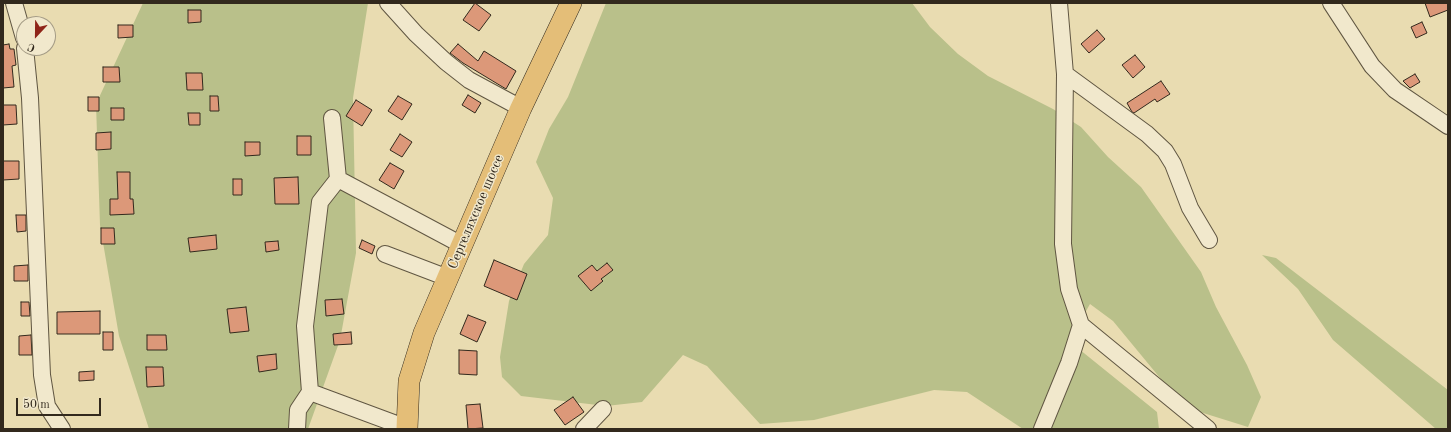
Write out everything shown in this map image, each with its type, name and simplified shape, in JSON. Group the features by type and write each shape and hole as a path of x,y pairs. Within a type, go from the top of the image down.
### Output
{"main road":[{"name":"Сергеляхское шоссе","path":"407,428 409,381 424,333 521,108 571,3"}],"street":[{"path":"14,3 18,16"},
{"path":"388,3 416,34 446,62 469,80 521,108"},
{"path":"1059,3 1065,74 1063,244 1069,289 1081,325 1208,429"},
{"path":"1330,3 1372,66 1394,90 1448,126"},
{"path":"26,56 30,98 42,376 47,406 62,429"},
{"path":"1065,74 1147,134 1165,150 1173,164 1190,208 1208,240"},
{"path":"297,429 298,410 310,392 305,326 320,202 338,179 332,118"},
{"path":"338,179 462,245"},
{"path":"385,254 448,278"},
{"path":"1042,429 1069,363 1081,325"},
{"path":"310,392 407,428"},
{"path":"584,429 603,409"}],"green space":[{"path":"143,3 368,3 353,98 356,253 340,340 308,429 149,429 119,336 100,225 96,104"},
{"path":"606,3 912,3 930,27 958,54 988,76 1053,109 1081,127 1108,157 1141,187 1201,272 1216,307 1247,365 1261,397 1248,427 1184,407 1113,321 1090,304 1069,341 1157,412 1159,429 1023,429 967,392 934,390 814,420 760,424 707,366 683,355 642,402 606,406 521,396 502,377 500,357 509,301 524,264 548,235 553,198 536,162 549,129 568,97"},
{"path":"1262,255 1276,258 1448,390 1448,429 1436,429 1333,340 1298,289"}],"building":[{"path":"475,3 491,15 479,31 463,20"},
{"path":"1425,3 1448,3 1448,10 1430,17"},
{"path":"188,10 201,10 201,22 188,23"},
{"path":"1422,22 1427,33 1416,38 1411,27"},
{"path":"118,25 133,25 133,37 118,38"},
{"path":"1097,30 1105,39 1089,53 1081,44"},
{"path":"9,44 10,49 14,49 16,65 12,66 14,87 3,88 3,45"},
{"path":"458,44 478,61 484,51 516,71 506,89 463,63 450,53"},
{"path":"1135,55 1145,67 1133,78 1122,65"},
{"path":"103,67 119,67 120,82 103,82"},
{"path":"186,73 202,73 203,90 187,90"},
{"path":"1415,74 1420,82 1410,88 1403,81"},
{"path":"1161,81 1170,94 1157,102 1155,99 1134,113 1132,112 1127,103"},
{"path":"468,95 481,103 475,113 462,105"},
{"path":"210,96 218,96 219,111 210,111"},
{"path":"398,96 412,104 402,120 388,111"},
{"path":"88,97 99,97 99,111 88,111"},
{"path":"356,100 372,110 362,126 346,116"},
{"path":"3,105 16,105 17,124 3,125"},
{"path":"111,108 124,108 124,120 111,120"},
{"path":"188,113 200,113 200,125 189,125"},
{"path":"111,132 111,149 96,150 96,133"},
{"path":"400,134 412,142 402,157 390,150"},
{"path":"297,136 311,136 311,155 297,155"},
{"path":"245,142 260,142 260,155 245,156"},
{"path":"3,161 19,161 19,179 3,180"},
{"path":"390,163 404,171 394,189 379,180"},
{"path":"117,172 130,172 130,199 133,199 134,214 110,215 110,199 118,199"},
{"path":"298,177 299,204 275,204 274,178"},
{"path":"233,179 242,179 242,195 233,195"},
{"path":"16,215 26,215 26,231 17,232"},
{"path":"101,228 114,228 115,244 101,244"},
{"path":"216,235 217,249 190,252 188,238"},
{"path":"362,240 375,246 372,254 359,248"},
{"path":"278,241 279,250 266,252 265,242"},
{"path":"494,260 527,274 517,300 484,286"},
{"path":"607,263 613,270 601,279 603,281 591,291 578,276 592,265 597,271"},
{"path":"28,265 28,281 14,281 14,266"},
{"path":"342,299 344,314 326,316 325,300"},
{"path":"21,302 29,302 30,316 21,316"},
{"path":"246,307 249,331 230,333 227,309"},
{"path":"100,311 100,334 57,334 57,312"},
{"path":"468,315 486,322 477,342 460,334"},
{"path":"103,332 113,332 113,350 103,350"},
{"path":"351,332 352,344 334,345 333,334"},
{"path":"31,335 32,355 19,355 19,336"},
{"path":"147,335 166,335 167,350 147,350"},
{"path":"459,350 477,351 477,375 459,374"},
{"path":"276,354 277,369 259,372 257,356"},
{"path":"146,367 163,367 164,386 147,387"},
{"path":"94,371 94,380 79,381 79,372"},
{"path":"573,397 584,412 565,425 554,410"},
{"path":"480,404 483,428 468,429 466,405"}]}
